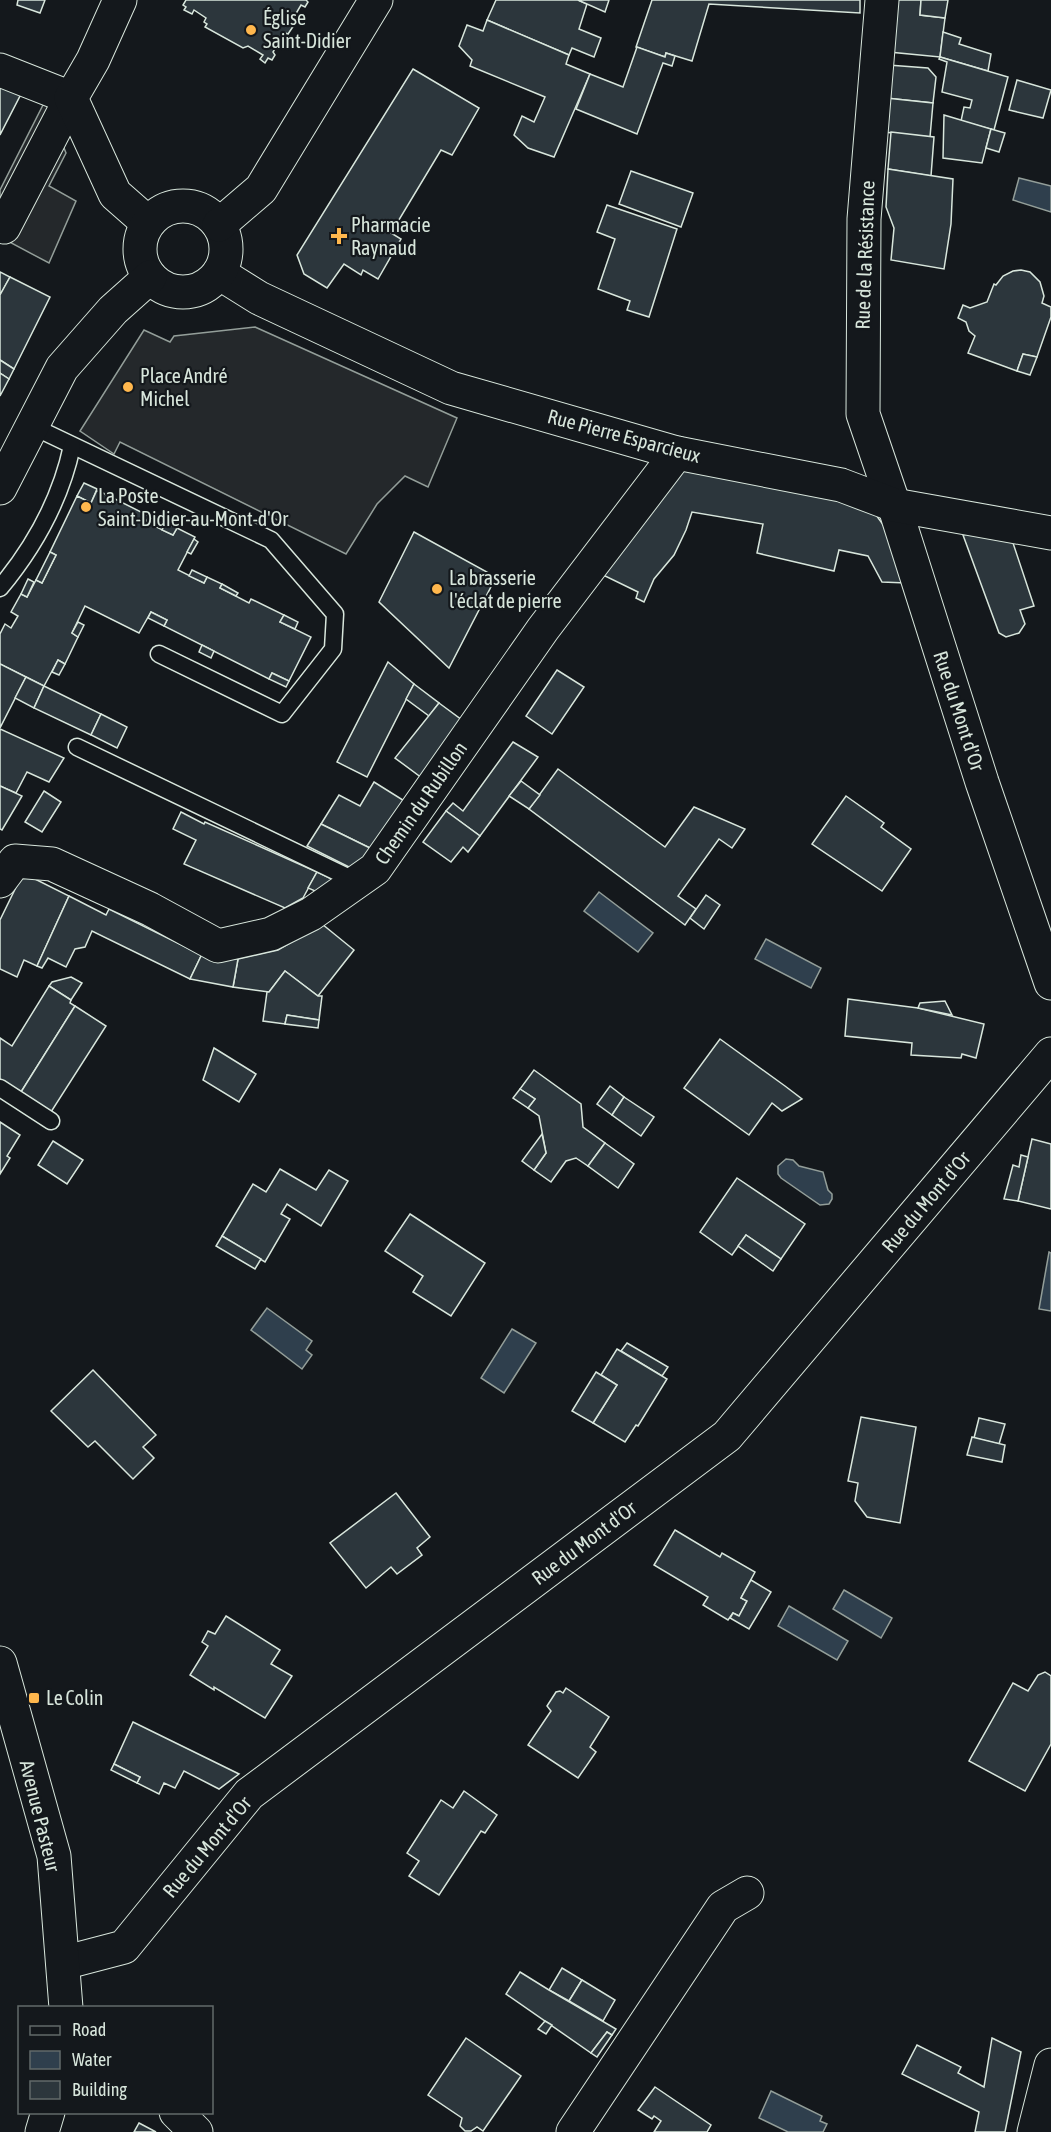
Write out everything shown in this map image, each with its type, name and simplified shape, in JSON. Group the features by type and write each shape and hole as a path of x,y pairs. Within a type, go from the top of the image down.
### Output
{"street":[{"path":"2,226 93,60 120,0"},
{"path":"219,225 261,189 376,0"},
{"name":"Rue de la Résistance","path":"882,0 864,219 863,414 894,505"},
{"path":"0,70 71,98 115,194 148,223"},
{"path":"184,205 209,214 219,225 225,240 225,257 219,273 210,283 185,292 160,286 150,277 143,265 140,250 141,236 148,223 158,213 170,207 184,205"},
{"name":"Rue Pierre Esparcieux","path":"219,273 259,298 451,388 677,453 841,485 894,505 1051,533"},
{"path":"0,488 62,368 112,310 150,277"},
{"name":"Chemin du Rubillon","path":"0,881 15,861 52,864 150,909 218,946 271,934 311,914 375,869 543,629 677,453"},
{"name":"Rue du Mont d'Or","path":"894,505 982,782 1051,983"},
{"name":"Rue du Mont d'Or","path":"63,1963 124,1947 249,1794 727,1436 1051,1054"},
{"name":"Avenue Pasteur","path":"0,1663 54,1856 66,2006"},
{"path":"573,2132 723,1907 747,1893"},
{"path":"1034,2132 1051,2065"},
{"path":"42,2132 47,2114"},
{"path":"178,2114 196,2132"}],"lane":[{"path":"32,426 271,540 335,614 333,649 282,714 159,654"},
{"path":"0,588 34,542 66,473 72,446"},
{"path":"77,747 358,882"},
{"path":"0,1088 51,1121"}],"shaded area":[{"path":"45,101 66,153 49,186 76,201 49,263 0,237 0,190"},
{"path":"255,327 457,418 428,487 405,476 377,504 346,554 120,442 114,454 80,431 144,330 170,342 174,336"}],"water":[{"path":"1019,178 1051,186 1051,212 1013,200"},
{"path":"599,892 653,933 638,952 584,911"},
{"path":"766,939 821,968 811,988 755,959"},
{"path":"786,1159 793,1160 799,1166 823,1172 828,1190 832,1194 829,1204 820,1205 781,1178 778,1174 778,1166"},
{"path":"1049,1252 1051,1253 1051,1311 1039,1309"},
{"path":"267,1308 312,1341 306,1350 312,1355 302,1369 251,1330"},
{"path":"512,1329 536,1343 504,1393 481,1378"},
{"path":"844,1590 892,1618 881,1638 833,1609"},
{"path":"789,1606 848,1641 837,1660 778,1626"},
{"path":"771,2091 822,2116 820,2121 827,2124 823,2132 788,2132 759,2118"}],"building":[{"path":"18,0 45,0 40,13 17,5"},
{"name":"Église Saint-Didier","path":"186,0 306,0 308,2 305,7 301,5 291,22 294,25 288,34 285,33 273,52 275,55 272,60 268,58 265,63 260,59 263,55 248,46 243,48 205,27 206,18 194,10 192,14 184,10 186,7 183,5"},
{"path":"496,0 578,0 587,4 579,29 601,38 594,57 572,48 569,55 487,20"},
{"path":"578,0 609,0 605,12"},
{"path":"652,0 860,0 860,13 709,4 692,61 666,53 665,57 636,47"},
{"path":"892,0 921,0 920,15 945,18 940,57 889,52"},
{"path":"921,0 948,0 945,18 920,15"},
{"path":"487,20 569,55 566,64 590,74 554,157 528,148 514,135 522,116 534,122 545,97 470,66 472,60 459,46 467,25 483,31"},
{"path":"943,32 961,38 959,44 991,54 988,71 940,57"},
{"path":"637,47 665,57 666,53 675,56 672,66 663,63 637,134 576,109 590,74 623,87"},
{"path":"940,57 1008,77 994,130 961,121 964,107 970,108 972,100 942,92 947,62 939,59"},
{"path":"888,65 928,68 936,77 933,103 886,98"},
{"path":"413,69 479,108 452,155 441,150 391,233 401,239 378,279 363,270 361,275 344,264 327,288 304,274 297,255"},
{"path":"1017,80 1051,90 1043,118 1009,110"},
{"path":"0,85 21,94 0,135"},
{"path":"886,98 933,103 930,137 884,132"},
{"path":"944,115 991,129 982,163 943,158"},
{"path":"991,129 1005,133 999,152 986,148"},
{"path":"891,132 934,137 931,176 888,169"},
{"path":"888,169 953,179 951,224 944,269 891,260 894,228 886,207"},
{"path":"631,171 693,193 681,227 619,204"},
{"path":"607,205 677,229 649,317 627,310 630,301 598,289 615,239 597,232"},
{"path":"1021,270 1030,272 1040,282 1044,296 1042,303 1051,307 1051,317 1037,357 1023,354 1017,371 968,353 975,336 969,331 966,322 958,318 963,305 970,308 987,302 994,284 996,285 1003,276"},
{"path":"0,272 10,277 0,295"},
{"path":"10,277 50,297 14,369 0,360 0,295"},
{"path":"1023,354 1037,357 1030,375 1017,371"},
{"path":"0,360 14,369 9,379 0,373"},
{"path":"0,373 9,379 0,396"},
{"path":"684,467 871,508 892,537 906,583 882,582 868,556 839,550 834,571 757,553 763,524 692,512 674,555 654,579 644,602 636,598 638,592 603,575"},
{"path":"84,483 97,489 91,503 77,496"},
{"path":"97,490 149,516 146,522 173,535 177,528 195,537 178,570 204,583 207,577 222,584 220,588 249,603 251,599 284,615 280,622 311,637 289,681 272,673 269,679 164,626 167,620 151,612 139,633 85,606 72,633 78,637 65,664 58,660 44,686 0,664 0,634 5,624 11,628 18,616 11,612 21,594 27,597 36,580 42,583 56,555 50,552 77,496 91,503"},
{"path":"166,523 177,528 173,535 162,530"},
{"name":"La brasserie l'éclat de pierre","path":"414,532 496,577 449,668 379,602"},
{"path":"976,532 1011,537 1034,606 1020,610 1025,624 1019,633 1006,637 999,633 963,535"},
{"path":"194,539 198,542 191,554 187,552"},
{"path":"50,552 56,555 42,583 36,580"},
{"path":"192,570 207,577 204,583 189,576"},
{"path":"28,579 34,582 27,597 21,594"},
{"path":"222,584 238,593 236,596 220,588"},
{"path":"151,612 167,620 164,626 148,618"},
{"path":"284,615 298,622 295,629 280,622"},
{"path":"78,622 84,625 78,637 72,633"},
{"path":"202,645 214,651 211,658 199,652"},
{"path":"58,660 65,664 59,675 52,672"},
{"path":"388,662 414,684 367,777 337,762"},
{"path":"0,664 26,677 0,728"},
{"path":"557,670 584,687 552,734 526,716"},
{"path":"272,673 289,681 286,687 269,679"},
{"path":"26,677 44,686 34,708 15,698"},
{"path":"414,684 439,703 429,716 406,699"},
{"path":"44,686 101,714 91,735 34,708"},
{"path":"439,703 466,723 422,778 395,758"},
{"path":"101,714 127,727 117,748 91,735"},
{"path":"0,729 64,758 49,782 27,772 16,793 0,786"},
{"path":"513,742 538,757 480,836 446,811 453,803 463,811"},
{"path":"558,769 665,847 694,807 745,829 732,848 719,839 678,896 696,909 685,925 529,809"},
{"path":"521,781 540,795 529,809 509,796"},
{"path":"374,782 406,802 374,850 321,824 339,795 360,806"},
{"path":"0,786 22,796 2,830 0,829"},
{"path":"44,791 61,802 42,832 25,822"},
{"path":"846,796 884,823 881,827 911,849 882,891 812,844"},
{"path":"446,811 480,836 468,852 463,847 451,862 423,842"},
{"path":"181,812 317,872 303,898 285,908 184,864 196,840 173,829"},
{"path":"321,824 374,850 353,869 307,846"},
{"path":"317,872 338,882 322,894 308,888"},
{"path":"23,873 69,896 37,966 24,960 17,977 0,969 0,920"},
{"path":"706,895 720,905 704,929 690,918"},
{"path":"69,896 106,915 109,909 202,954 190,979 92,931 85,947 75,949 66,967 48,958 42,968 37,966"},
{"path":"322,924 354,950 318,996 285,971 269,992 233,987 238,959 278,950"},
{"path":"202,954 238,959 233,987 190,979"},
{"path":"285,971 318,996 322,996 319,1020 287,1015 285,1024 263,1021 267,992"},
{"path":"71,977 82,983 71,1000 49,986 52,982"},
{"path":"49,986 71,1000 70,1003 75,1006 21,1092 0,1079 0,1038 12,1046"},
{"path":"848,999 918,1008 984,1024 976,1058 962,1054 961,1058 911,1055 912,1043 845,1036"},
{"path":"945,1001 952,1015 918,1008 920,1003"},
{"path":"75,1006 106,1026 51,1112 21,1092"},
{"path":"287,1015 319,1020 318,1028 285,1024"},
{"path":"720,1039 802,1099 782,1111 772,1103 749,1135 684,1088"},
{"path":"214,1048 256,1074 239,1102 203,1080"},
{"path":"534,1070 581,1104 583,1127 605,1143 588,1166 576,1158 566,1161 551,1182 534,1170 546,1153 539,1116 528,1108 535,1099 520,1089"},
{"path":"610,1086 624,1097 612,1115 597,1104"},
{"path":"520,1089 535,1099 528,1108 513,1098"},
{"path":"624,1097 654,1117 641,1136 612,1115"},
{"path":"0,1122 20,1135 7,1156 10,1158 0,1174"},
{"path":"542,1134 546,1153 534,1170 522,1161"},
{"path":"1032,1139 1051,1144 1051,1209 1018,1201"},
{"path":"53,1141 83,1160 67,1184 38,1165"},
{"path":"605,1143 634,1164 618,1188 588,1166"},
{"path":"1021,1155 1028,1157 1018,1201 1004,1199 1013,1165 1019,1167"},
{"path":"280,1169 316,1190 329,1170 348,1181 321,1226 287,1204 281,1214 290,1219 265,1262 222,1236 253,1184 266,1192"},
{"path":"737,1178 805,1224 781,1259 746,1235 732,1255 700,1232"},
{"path":"410,1214 485,1263 451,1316 413,1292 423,1276 385,1251"},
{"path":"746,1235 781,1259 773,1271 738,1246"},
{"path":"222,1236 261,1259 255,1269 216,1246"},
{"path":"627,1343 668,1367 662,1376 621,1351"},
{"path":"617,1349 667,1379 638,1426 636,1425 625,1442 593,1423 617,1385 601,1375"},
{"path":"93,1370 156,1435 143,1447 154,1458 133,1479 95,1441 88,1447 51,1411"},
{"path":"596,1372 617,1385 593,1423 572,1411"},
{"path":"861,1417 916,1427 900,1523 867,1517 855,1501 858,1483 848,1481"},
{"path":"979,1418 1005,1424 999,1444 974,1438"},
{"path":"972,1437 1005,1445 1002,1462 967,1455"},
{"path":"396,1493 430,1537 417,1548 422,1555 397,1574 391,1567 366,1588 330,1543"},
{"path":"675,1530 720,1557 722,1553 755,1572 741,1598 747,1601 739,1616 733,1613 728,1620 703,1605 708,1597 654,1565"},
{"path":"751,1580 771,1592 749,1629 730,1618 733,1613 739,1616 747,1601 741,1598"},
{"path":"226,1616 280,1650 271,1664 292,1676 265,1718 190,1675 208,1646 202,1642 208,1631 215,1634"},
{"path":"1045,1672 1051,1676 1051,1744 1025,1791 969,1761 1013,1683 1028,1691 1038,1675"},
{"path":"566,1688 609,1717 590,1747 596,1752 578,1778 528,1745 551,1711 547,1706 556,1692 563,1693"},
{"path":"133,1722 239,1774 219,1789 184,1771 175,1788 164,1783 159,1794 137,1783 140,1777 114,1764"},
{"path":"114,1764 140,1777 137,1783 111,1770"},
{"path":"464,1791 497,1815 485,1833 481,1831 439,1895 409,1876 419,1861 407,1853 441,1800 453,1808"},
{"path":"562,1968 582,1980 569,2001 549,1990"},
{"path":"520,1972 616,2029 612,2035 607,2032 591,2053 506,1994"},
{"path":"582,1980 615,2000 603,2021 569,2001"},
{"path":"545,2021 552,2025 546,2034 538,2029"},
{"path":"607,2032 612,2035 597,2057 591,2053"},
{"path":"466,2038 521,2076 483,2131 477,2127 471,2131 465,2131 460,2126 462,2118 428,2095"},
{"path":"992,2038 1021,2052 1005,2132 975,2132 979,2112 902,2074 917,2045 961,2067 958,2073 984,2087"},
{"path":"655,2087 711,2125 707,2132 654,2132 661,2121 654,2116 652,2119 638,2110"},
{"path":"139,2123 156,2132 134,2132"}],"place":[{"name":"Église Saint-Didier","path":"251,30"},
{"name":"Pharmacie Raynaud","path":"339,236"},
{"name":"Place André Michel","path":"128,387"},
{"name":"La Poste Saint-Didier-au-Mont-d'Or","path":"86,507"},
{"name":"La brasserie l'éclat de pierre","path":"437,589"},
{"name":"Le Colin","path":"34,1698"}]}
